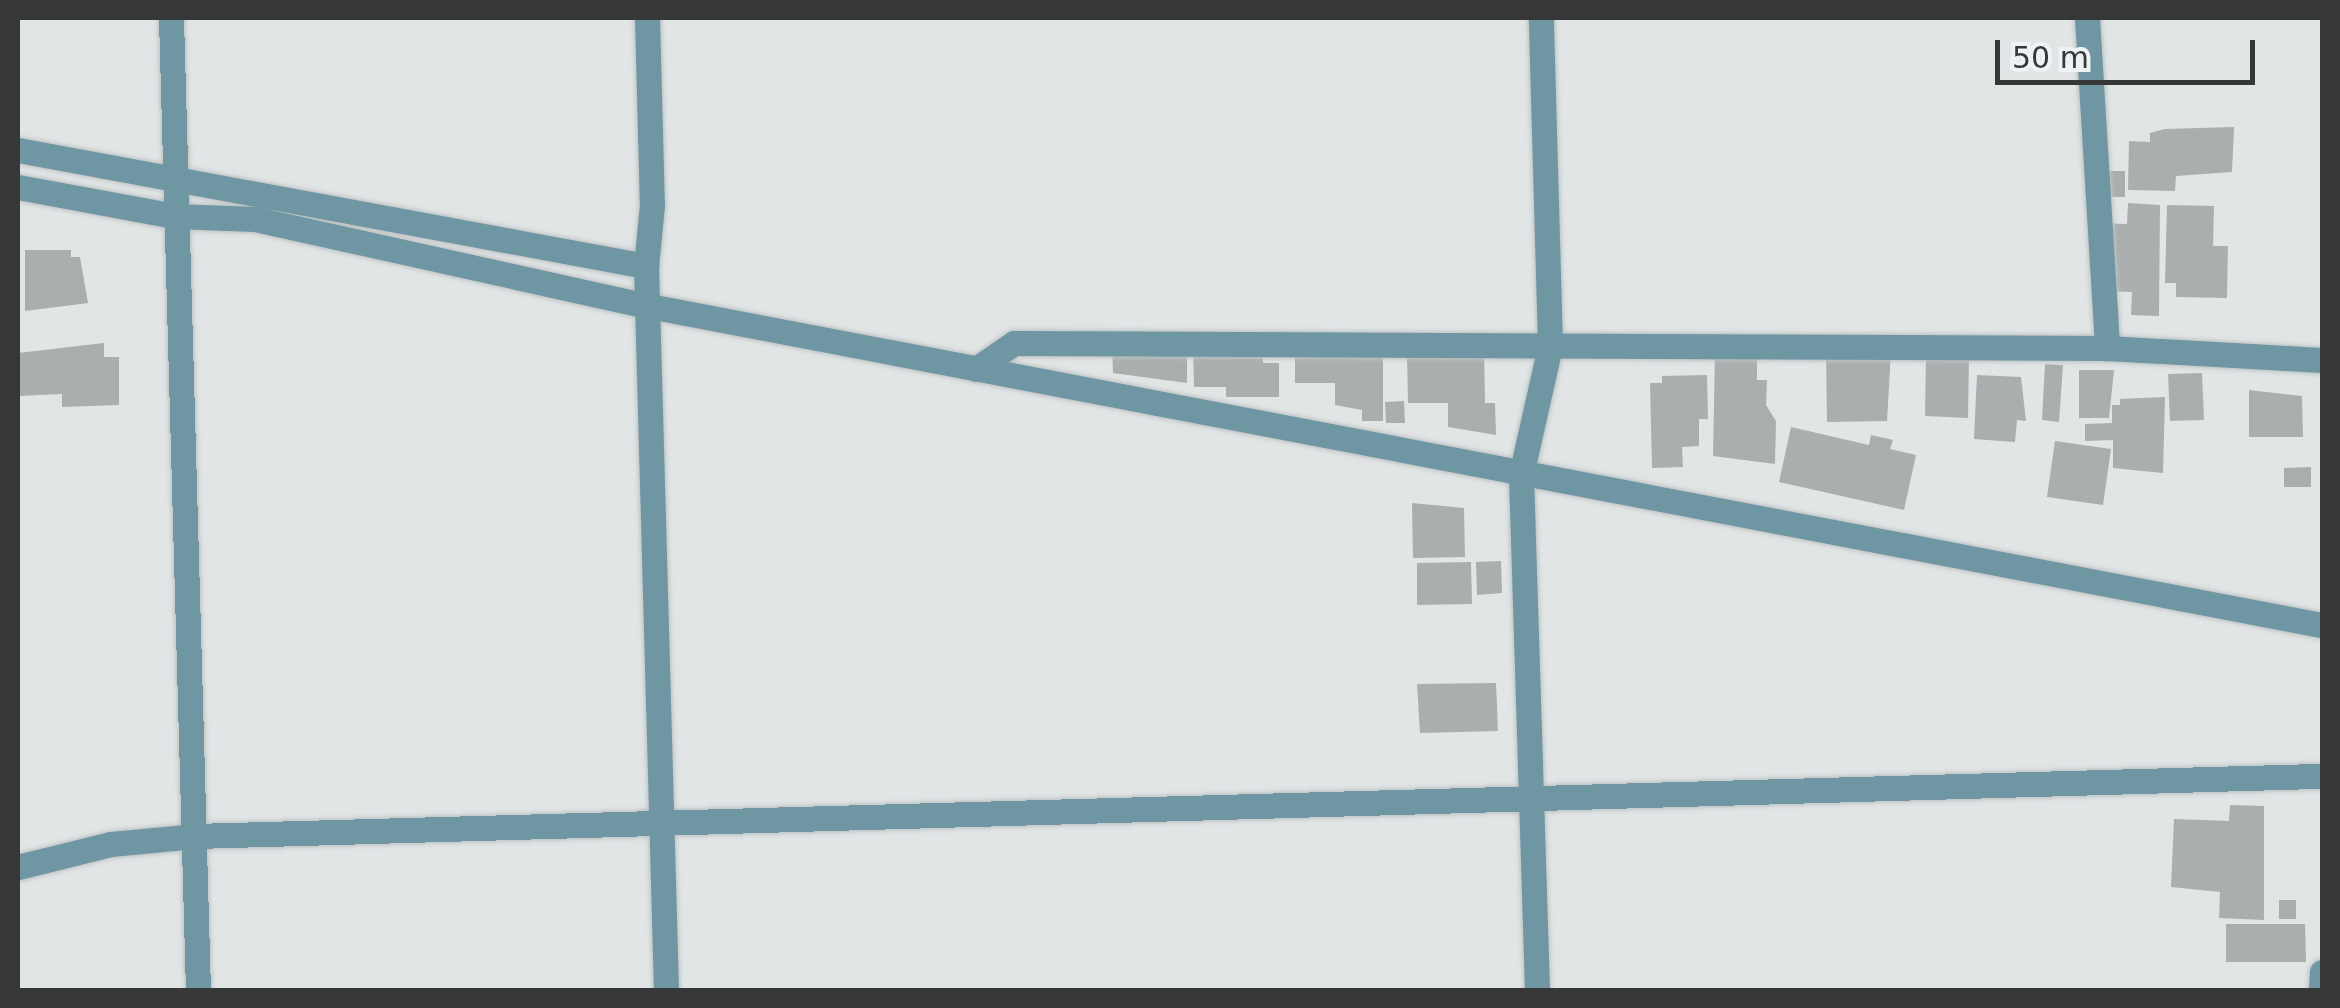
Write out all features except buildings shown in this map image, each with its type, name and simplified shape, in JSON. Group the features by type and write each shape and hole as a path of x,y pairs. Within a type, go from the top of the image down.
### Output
{"street":[{"path":"171,18 198,990"},
{"path":"647,18 652,205 646,266 666,990"},
{"path":"1537,990 1520,475 1550,346 1541,18"},
{"path":"2088,18 2107,348"},
{"path":"18,150 646,266"},
{"path":"18,188 175,216 254,219 649,306 2322,625"},
{"path":"976,369 1014,343 2107,348 2322,360"},
{"path":"18,867 111,844 194,836 2322,776"},
{"path":"2321,990 2322,972"}]}
